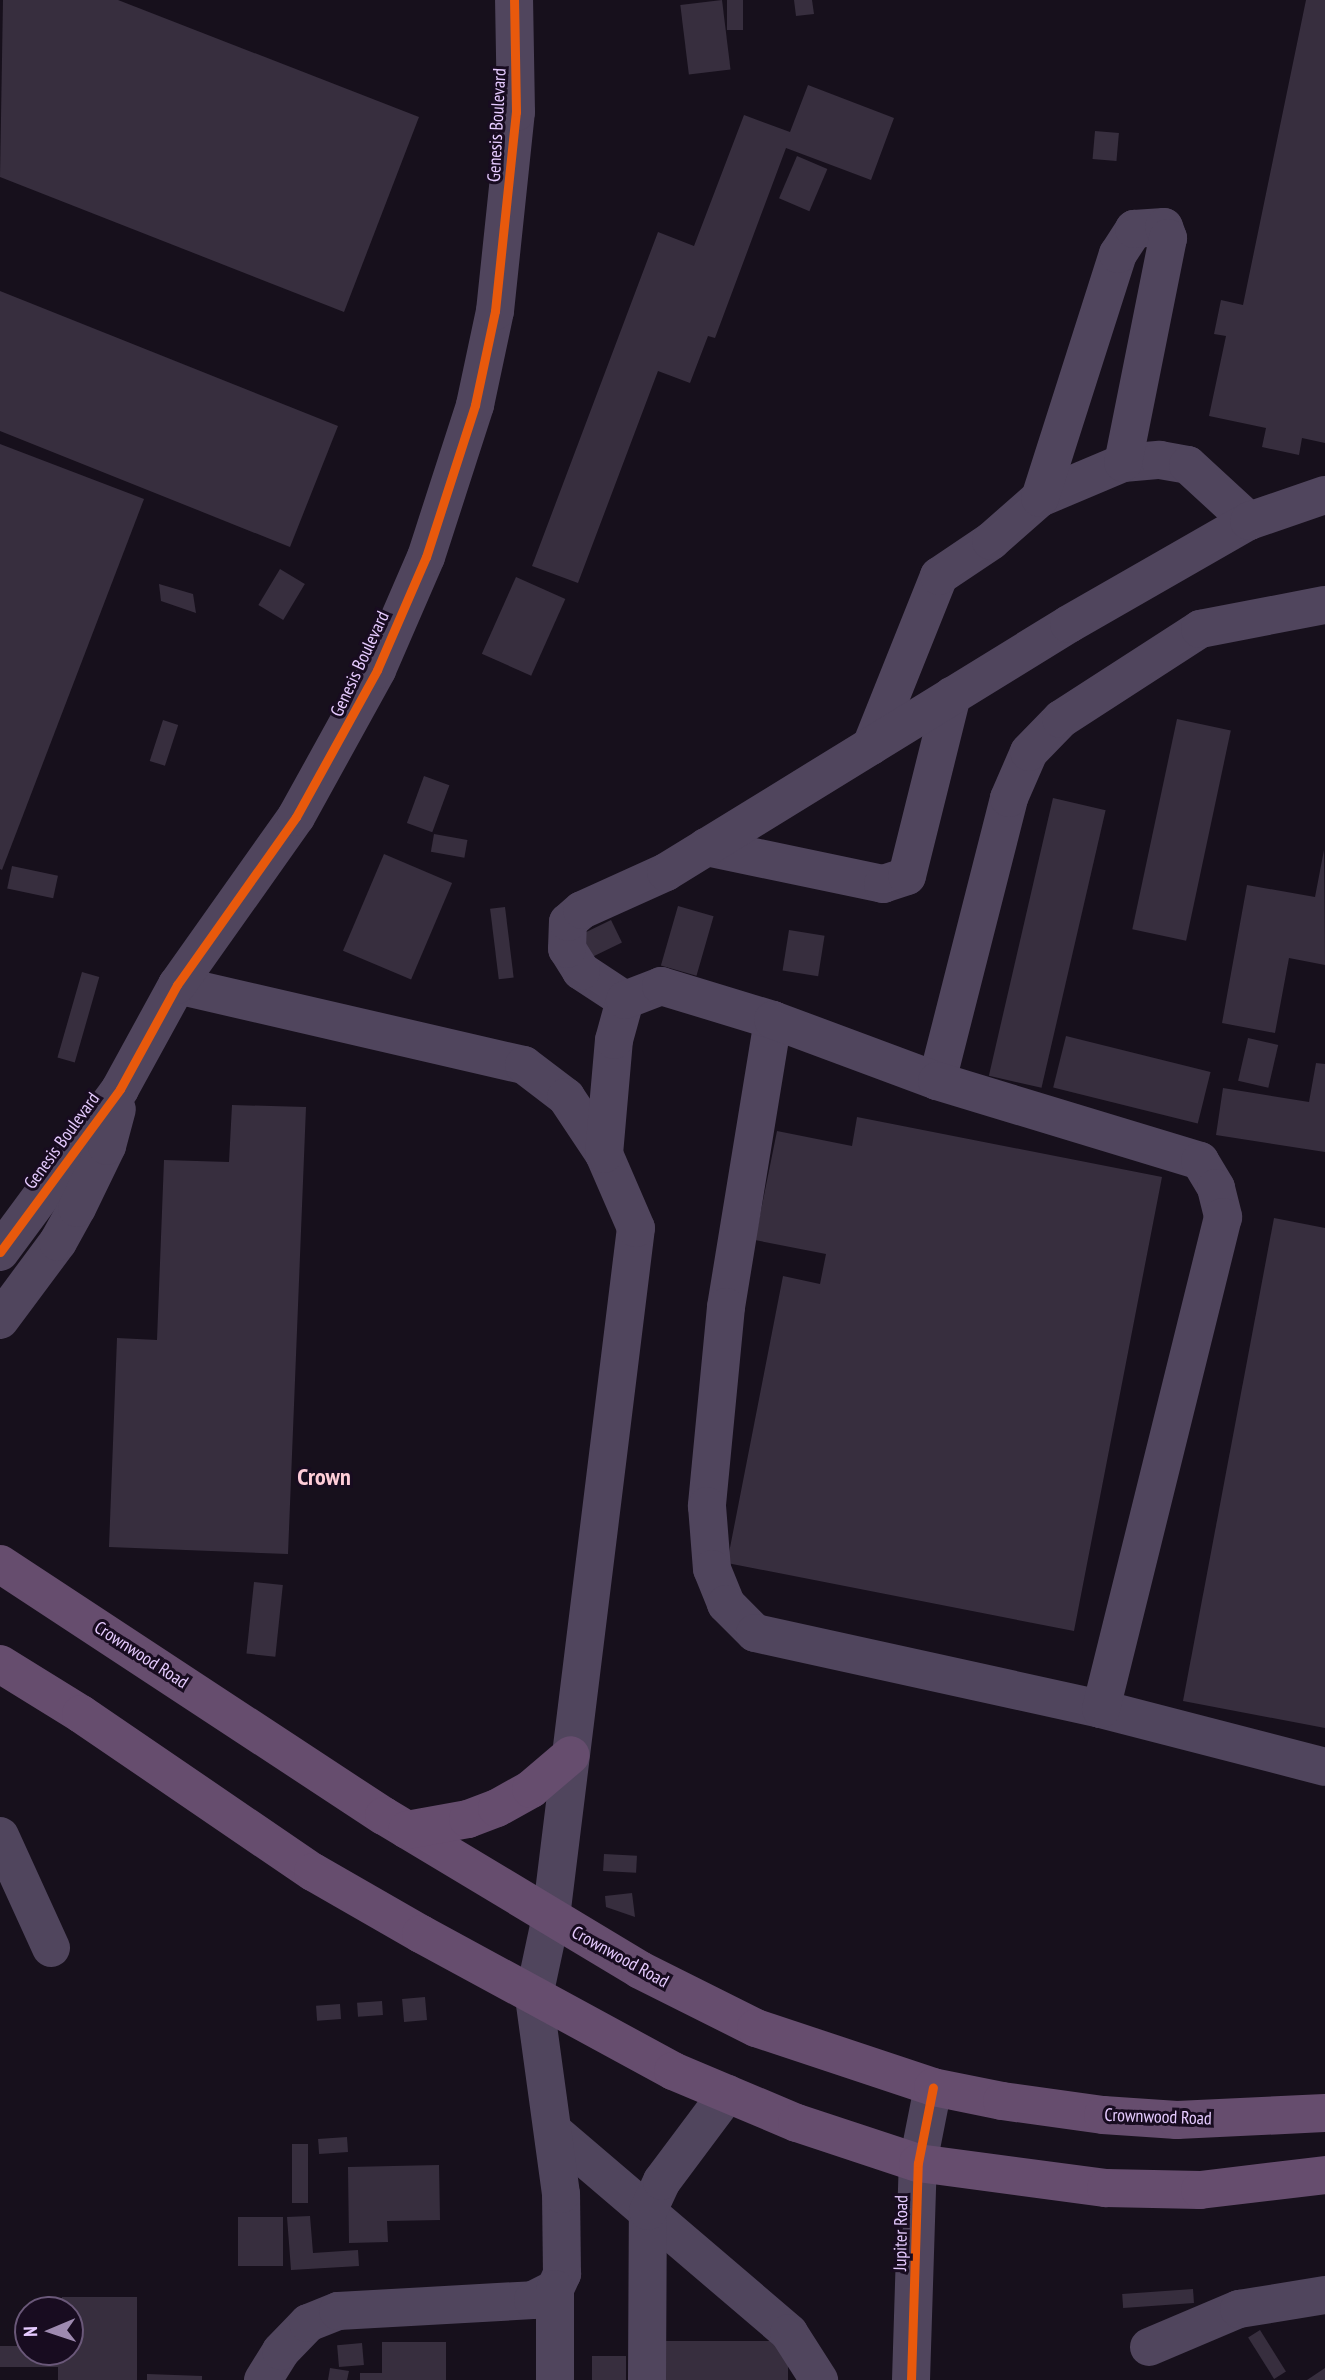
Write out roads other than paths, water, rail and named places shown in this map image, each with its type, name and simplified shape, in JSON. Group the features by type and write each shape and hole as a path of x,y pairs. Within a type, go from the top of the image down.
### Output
{"main road":[{"name":"Crownwood Road","path":"0,1564 407,1830 640,1970 756,2028 933,2087 1115,2116 1177,2120 1325,2113"},
{"path":"0,1664 81,1714 313,1872 673,2071 797,2123 918,2163 1106,2188 1200,2190 1325,2175"},
{"path":"407,1830 468,1819 497,1808 531,1789 571,1755"}],"street":[{"name":"Genesis Boulevard","path":"0,1252 120,1089 177,985 241,900 334,751 377,670 431,544 475,405 495,311 516,112 514,0"},
{"path":"1040,498 1118,254 1134,229 1164,228 1168,238 1123,463"},
{"path":"871,746 939,576 991,541 1040,498 1123,463 1160,460 1188,465 1249,521"},
{"path":"625,1000 581,971 567,949 568,922 582,910 666,872 952,696 1249,521 1325,495"},
{"path":"937,1081 1009,798 1029,752 1061,719 1200,629 1325,605"},
{"path":"706,848 883,884 907,876 952,696"},
{"path":"177,985 524,1065 566,1097 604,1154 636,1228 551,1917 534,1996 554,2132 562,2258 555,2289 555,2380"},
{"path":"625,1000 661,986 773,1020 937,1081 1200,1161 1216,1188 1223,1217 1101,1709"},
{"path":"604,1154 614,1040 625,1000"},
{"path":"773,1020 726,1307 707,1506 712,1569 726,1604 755,1633 1101,1709 1325,1767"},
{"name":"Genesis Boulevard","path":"0,1320 58,1242 97,1171 120,1089"},
{"path":"0,1836 51,1948"},
{"name":"Jupiter Road","path":"911,2380 918,2163 933,2087"},
{"path":"647,2380 648,2211 662,2181 727,2094"},
{"path":"554,2132 789,2333 819,2380"},
{"path":"263,2380 281,2351 308,2323 338,2311 533,2300 555,2289"},
{"path":"1149,2347 1239,2309 1325,2295"}],"district":[{"name":"Crown","path":"324,1477"}]}
